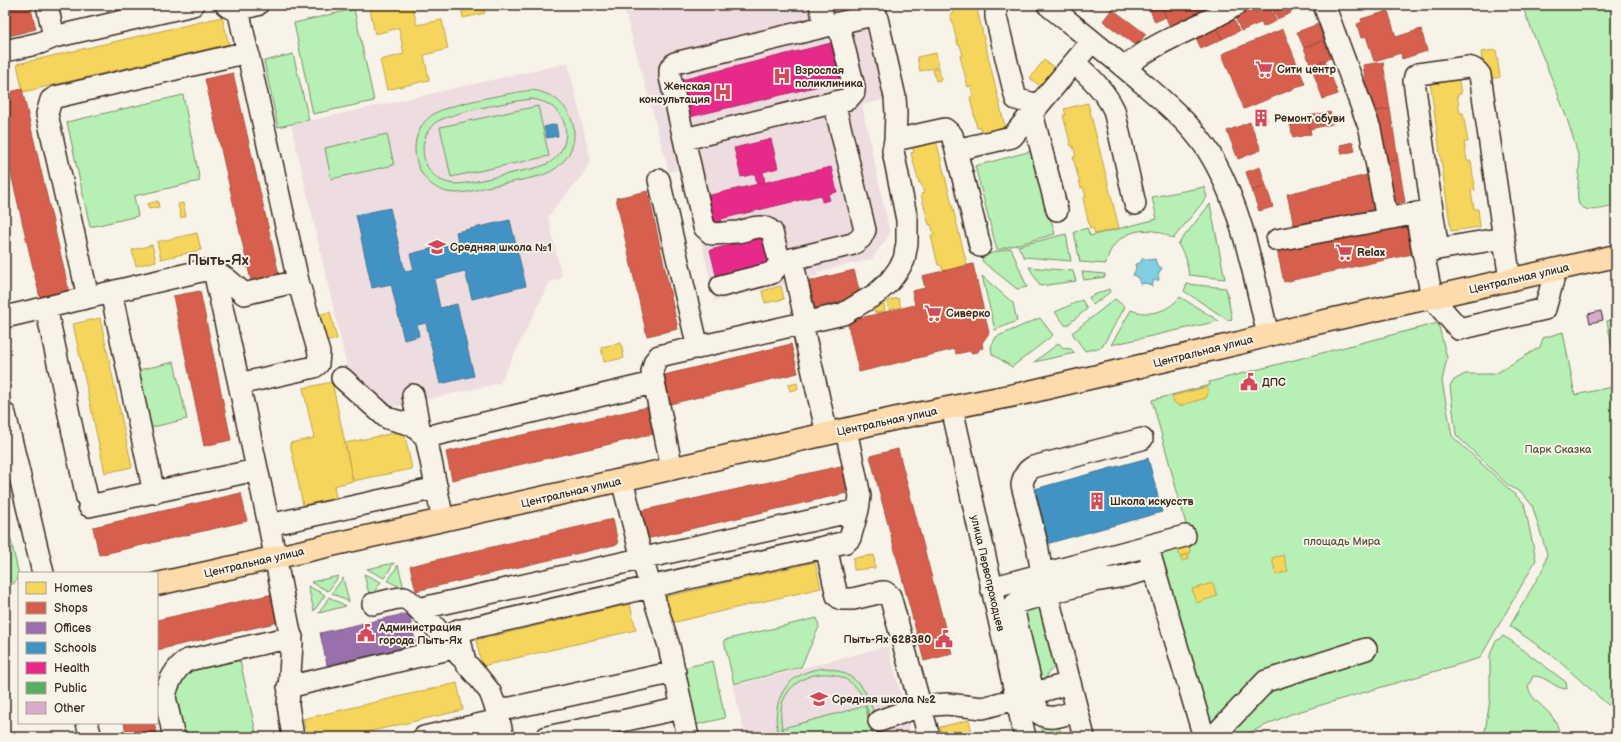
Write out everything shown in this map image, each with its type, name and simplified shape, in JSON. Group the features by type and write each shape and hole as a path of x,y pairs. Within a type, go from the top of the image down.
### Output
{"main road":[{"name":"Центральная улица","path":"158,584 836,432 1025,393 1303,326 1616,256"}],"street":[{"path":"47,5 54,37"},
{"path":"5,51 40,43 54,37 158,9 193,5"},
{"path":"685,139 848,99 854,92 832,25 820,5"},
{"path":"996,5 996,17 1016,99 1028,122 1056,210"},
{"path":"1048,5 1125,67 1169,106 1193,131 1206,149 1218,169 1230,195 1242,229 1268,335"},
{"path":"1324,5 1370,129 1387,218"},
{"path":"239,384 314,367 318,364 319,353 298,281 248,52 240,6"},
{"path":"1125,67 1135,58 1164,44 1233,6"},
{"path":"288,687 459,647 650,588 846,542 850,538 858,510 860,496 836,432 804,324 786,260 769,229 759,227 738,232 717,234 712,234 707,231 704,226 670,77 672,65 675,63 832,25 875,9 895,96 896,113 893,151 908,220 907,243 904,260 890,281 876,294 843,314 804,324 659,356 653,366 654,383 672,469"},
{"path":"956,150 1028,122 1092,41"},
{"path":"88,297 47,114 51,100 56,97 248,52"},
{"path":"1074,63 1094,81 1111,103 1114,110 1135,204"},
{"path":"1510,280 1480,75 1478,71 1468,67 1418,74 1415,76 1414,81 1424,212 1430,250 1432,298 1459,328 1545,309 1556,269"},
{"path":"721,286 772,273 786,260 853,244 861,238 865,230 834,102"},
{"path":"895,140 945,129 952,135 980,246"},
{"path":"659,180 698,348"},
{"path":"1277,240 1424,212"},
{"path":"1430,250 1504,238"},
{"path":"5,317 205,270 214,271 222,275 244,294"},
{"path":"214,271 292,637 288,704 293,737"},
{"path":"220,300 298,281"},
{"path":"111,292 154,493"},
{"path":"46,307 88,502 154,493 256,470"},
{"path":"342,378 387,418 408,424 423,434 654,383"},
{"path":"412,395 437,488 443,520"},
{"name":"улица Первопроходцев","path":"952,408 991,588 1025,696 1026,737"},
{"path":"5,414 43,572"},
{"path":"1084,737 1045,584 1038,544 1022,485 1025,474 1033,467 1142,439"},
{"path":"622,480 650,588 669,646 688,737"},
{"path":"269,525 437,488"},
{"path":"418,610 858,510"},
{"path":"1077,711 1046,718 1038,712 1025,696 1014,608 1018,602 1045,584 1185,536"},
{"path":"826,547 837,596 840,599 853,599 882,592 885,592 890,596 929,737"},
{"path":"991,588 1095,581 1125,576 1152,561 1204,737"},
{"path":"373,604 404,598 459,647 486,687 500,722"},
{"path":"452,602 459,647"},
{"path":"174,737 165,697 166,690 180,664 188,660 292,637"},
{"path":"1213,737 1266,681 1366,649"},
{"path":"424,737 500,722 674,672"},
{"path":"879,721 920,706 947,704 983,708 1070,683"},
{"path":"547,737 682,708"},
{"path":"87,724 90,737"}],"shaded area":[{"path":"623,5 861,5 884,100 862,105 890,234 872,259 817,272 818,276 715,301 684,169 669,172"},
{"name":"Средняя школа №1","path":"568,63 591,160 581,177 548,216 562,278 550,282 500,383 389,408 348,371 291,125"},
{"name":"Средняя школа №2","path":"888,646 912,737 745,737 733,686"}],"green space":[{"path":"1522,5 1616,5 1616,206 1591,210 1582,207 1579,204 1579,159 1574,139"},
{"path":"354,9 374,101 313,114 294,23"},
{"path":"293,54 309,120 278,127 264,61"},
{"path":"532,90 549,95 562,104 570,116 574,130 573,144 567,157 556,168 540,176 456,193 442,190 431,184 422,174 417,163 415,150 417,137 422,125 432,115 439,111 464,103","holes":["523,100 537,100 554,108 560,115 565,126 566,132 564,145 553,160 547,164 534,168 458,184 449,183 432,174 424,158 423,148 428,130 435,123 453,115 481,108"]},
{"path":"183,95 200,181 134,196 138,216 90,227 67,122"},
{"path":"538,106 549,156 451,177 440,127"},
{"path":"387,134 394,165 331,179 325,148"},
{"path":"1032,151 1055,234 997,250 975,166"},
{"path":"1204,187 1207,197 1173,239 1153,231 1132,233 1123,237 1115,244 1109,253 1106,264 1080,262 1074,232 1087,228 1090,236 1157,219 1152,197"},
{"path":"1210,204 1225,279 1189,275 1186,258 1178,244"},
{"path":"1066,234 1071,261 1024,257 1018,246"},
{"path":"1011,248 1027,287 1017,289 983,262 981,256"},
{"path":"1029,267 1073,271 1076,281 1040,286"},
{"path":"1082,272 1105,274 1105,277 1084,280"},
{"path":"982,276 1013,303 1017,321 995,330"},
{"path":"1187,284 1226,288 1232,319 1228,320 1184,291"},
{"path":"1109,289 1110,292 1093,305 1089,297"},
{"path":"1180,297 1219,321 1111,345 1131,310 1145,313 1158,312 1170,306"},
{"path":"1115,299 1125,307 1102,347 1085,351 1072,333"},
{"path":"1082,300 1087,309 1066,326 1055,312"},
{"path":"1040,318 1053,335 1012,367 992,354 991,347 996,337"},
{"path":"1616,318 1616,368 1607,321"},
{"name":"площадь Мира","path":"1438,323 1447,358 1442,381 1452,436 1524,503 1536,560 1480,658 1291,714 1239,737 1209,737 1154,550 1190,539 1152,400 1210,385 1209,382"},
{"name":"Парк Сказка","path":"1563,332 1575,395 1616,386 1616,712 1553,656 1510,626 1544,567 1547,554 1532,505 1523,494 1508,485 1456,435 1450,386 1454,380 1465,374 1495,374 1540,347 1543,338"},
{"path":"1059,343 1063,348 1071,349 1075,353 1034,362"},
{"path":"174,362 187,419 149,428 135,371"},
{"path":"5,514 18,571 18,579 13,584 5,585"},
{"path":"394,563 384,578 367,569"},
{"path":"398,565 404,589 388,581"},
{"path":"364,574 381,582 370,598"},
{"path":"339,576 328,591 311,582"},
{"path":"343,578 349,602 332,593"},
{"path":"308,586 325,595 314,611"},
{"path":"329,597 346,606 319,613"},
{"path":"1045,603 1059,663 1048,673 1045,684 1038,686 1021,609"},
{"path":"817,618 819,627 801,667 734,684 724,640"},
{"path":"1503,636 1566,682 1567,689 1558,687 1543,678 1533,676 1528,687 1535,699 1555,721 1558,728 1559,737 1487,737 1485,731 1490,700 1490,655 1495,642"},
{"path":"239,656 257,737 181,737 171,696 187,668"},
{"path":"713,661 725,718 695,725 683,668"},
{"path":"827,668 851,677 859,684 870,702 880,737 874,737 867,707 859,691 851,682 830,674 818,674 807,677 789,691 783,701 781,710 781,724 784,737 779,737 777,711 779,699 784,689 801,674"},
{"path":"865,706 873,737 785,737 783,728"},
{"path":"1041,725 1059,727 1062,737 1044,737"}],"water":[{"path":"1143,258 1148,260 1155,259 1157,265 1162,268 1158,274 1159,280 1154,280 1152,286 1146,283 1140,284 1138,278 1133,275 1136,269 1135,264 1140,263"}],"building: Homes":[{"path":"369,5 412,5 417,25 442,20 448,49 424,55 429,80 387,90 380,60 404,54 399,28 375,34"},
{"path":"461,5 483,5 485,13 463,18"},
{"path":"963,5 976,5 1005,127 982,133 980,127 977,128 970,97 973,97 971,86 968,87 960,56 963,55 960,45 958,45 950,14 953,14 952,8"},
{"path":"222,17 229,44 23,92 17,64"},
{"path":"1496,50 1500,77 1485,80 1481,52"},
{"path":"936,53 939,67 920,71 917,57"},
{"path":"1044,60 1055,68 1040,86 1030,78"},
{"path":"939,68 941,80 936,81 933,70"},
{"path":"1458,76 1461,94 1457,95 1460,113 1463,113 1468,142 1464,142 1467,161 1471,161 1475,190 1471,191 1474,209 1478,209 1480,227 1451,231 1430,81"},
{"path":"1088,103 1119,228 1095,234 1093,228 1090,229 1083,198 1086,197 1083,187 1081,188 1073,157 1076,156 1073,146 1071,146 1063,115 1066,115 1064,109"},
{"path":"936,140 967,265 943,271 941,265 938,265 931,235 934,235 931,224 929,225 921,194 924,193 921,183 919,183 911,153 914,152 912,146"},
{"path":"158,201 159,207 149,209 147,204"},
{"path":"183,203 186,216 181,218 178,204"},
{"path":"197,233 201,250 161,259 157,242"},
{"path":"152,245 156,261 136,266 132,250"},
{"path":"781,286 784,299 765,303 762,291"},
{"path":"898,298 901,307 889,310 887,301"},
{"path":"883,299 885,311 875,313 872,302"},
{"path":"330,312 337,339 324,342 317,315"},
{"path":"100,318 132,467 105,473 73,324"},
{"path":"621,343 624,358 604,362 601,347"},
{"path":"332,382 353,481 334,486 336,498 303,505 290,443 314,438 303,388"},
{"path":"797,383 798,389 790,391 788,385"},
{"path":"1207,387 1208,393 1206,398 1179,406 1174,402 1172,396"},
{"path":"404,431 412,469 353,481 345,443"},
{"path":"1188,544 1191,553 1180,557 1177,547"},
{"path":"1188,554 1189,559 1182,561 1180,557"},
{"path":"874,555 875,568 854,570 853,558"},
{"path":"1283,555 1288,571 1276,575 1272,558"},
{"path":"815,562 821,588 667,624 661,598"},
{"path":"1213,583 1217,596 1196,603 1192,589"},
{"path":"630,604 636,630 482,666 476,640"},
{"path":"457,683 463,710 346,737 307,737 303,719"},
{"path":"969,720 973,737 942,737 940,727"},
{"path":"616,733 617,737 598,737"}],"building: Shops":[{"path":"5,5 30,5 36,29 9,36 5,20"},
{"path":"1084,5 1095,5 1091,10"},
{"path":"1148,5 1161,5 1166,17 1155,22"},
{"path":"1161,5 1209,5 1212,13 1171,30"},
{"path":"1269,5 1276,21 1263,27 1256,11"},
{"path":"1287,5 1291,13 1277,19 1271,6"},
{"path":"1112,9 1146,34 1136,46 1103,21"},
{"path":"1254,9 1260,23 1241,31 1235,17"},
{"path":"1388,11 1396,37 1421,29 1427,51 1402,59 1401,53 1374,61 1366,36 1361,38 1357,24 1362,22 1361,19"},
{"path":"1233,18 1239,31 1222,39 1216,26"},
{"path":"1318,24 1324,40 1304,48 1297,32"},
{"path":"1216,26 1222,39 1201,49 1195,35"},
{"name":"Сити центр","path":"1283,29 1305,84 1244,109 1222,54"},
{"path":"1324,40 1331,58 1311,66 1304,48"},
{"path":"1325,60 1338,94 1323,99 1311,66"},
{"path":"1383,62 1390,109 1370,112 1363,65"},
{"path":"233,73 280,279 252,285 205,79"},
{"path":"22,89 70,295 41,302 5,148 5,93"},
{"path":"1390,109 1398,160 1378,163 1370,112"},
{"path":"1330,112 1332,124 1310,129 1308,116"},
{"name":"Ремонт обуви","path":"1264,113 1267,120 1259,124 1256,116"},
{"path":"1308,119 1311,134 1293,138 1290,123"},
{"path":"1250,122 1261,150 1238,159 1227,131"},
{"path":"1353,142 1355,151 1342,154 1340,145"},
{"path":"1398,160 1405,202 1391,205 1384,162"},
{"path":"1260,167 1266,186 1252,190 1246,172"},
{"path":"1371,174 1379,211 1295,230 1287,194"},
{"path":"1266,186 1273,207 1259,211 1252,191"},
{"path":"648,191 678,329 647,336 616,198"},
{"name":"Relax","path":"1405,222 1412,254 1284,282 1277,250"},
{"name":"Сиверко","path":"973,264 989,333 982,343 983,348 979,349 978,352 972,353 970,351 956,354 955,349 859,372 847,321 915,305 912,291 925,288 922,276"},
{"path":"854,270 861,297 815,308 809,281"},
{"path":"200,291 231,440 204,446 173,296"},
{"path":"791,344 798,373 666,405 660,376"},
{"path":"648,407 654,434 452,480 446,452"},
{"path":"898,449 952,654 924,661 870,456"},
{"path":"845,465 851,492 646,539 640,511"},
{"path":"241,493 247,521 99,555 93,527"},
{"path":"613,519 618,544 416,591 410,566"},
{"path":"273,594 279,622 158,650 158,620"},
{"path":"124,724 154,724 158,737 127,737"},
{"path":"632,733 635,737 617,737 617,736"}],"building: Offices":[{"path":"409,613 416,645 327,665 320,633"}],"building: Schools":[{"path":"556,124 558,136 547,138 544,127"},
{"path":"390,208 405,272 414,270 410,254 458,242 456,232 510,220 526,286 472,299 465,271 434,279 440,308 457,304 474,376 440,384 426,323 417,325 419,336 404,340 391,284 372,288 356,215"},
{"name":"Школа искусств","path":"1148,458 1162,512 1046,544 1031,490"}],"building: Health":[{"path":"825,5 854,5 826,11"},
{"path":"835,42 844,80 690,117 681,80"},
{"path":"771,139 778,168 763,172 765,182 757,184 755,174 741,177 734,148"},
{"path":"831,167 837,192 828,194 830,200 822,202 821,195 721,219 723,225 717,226 715,220 708,222 702,197"},
{"path":"762,237 770,266 717,279 710,250"}],"building: Public":[{"path":"1249,377 1254,382 1249,387 1244,382"}],"building: Other":[{"path":"1601,311 1603,320 1590,323 1588,314"}],"place":[{"name":"Сити центр","path":"1264,69"},
{"name":"Взрослая поликлиника","path":"782,76"},
{"name":"Женская консультация","path":"723,92"},
{"name":"Ремонт обуви","path":"1261,118"},
{"name":"Средняя школа №1","path":"437,247"},
{"name":"Relax","path":"1344,252"},
{"name":"Сиверко","path":"933,313"},
{"name":"ДПС","path":"1249,382"},
{"name":"Школа искусств","path":"1097,501"},
{"name":"Администрация города Пыть-Ях","path":"366,633"},
{"name":"Пыть-Ях 628380","path":"944,639"},
{"name":"Средняя школа №2","path":"819,699"}],"district":[{"name":"Пыть-Ях","path":"218,260"}]}
